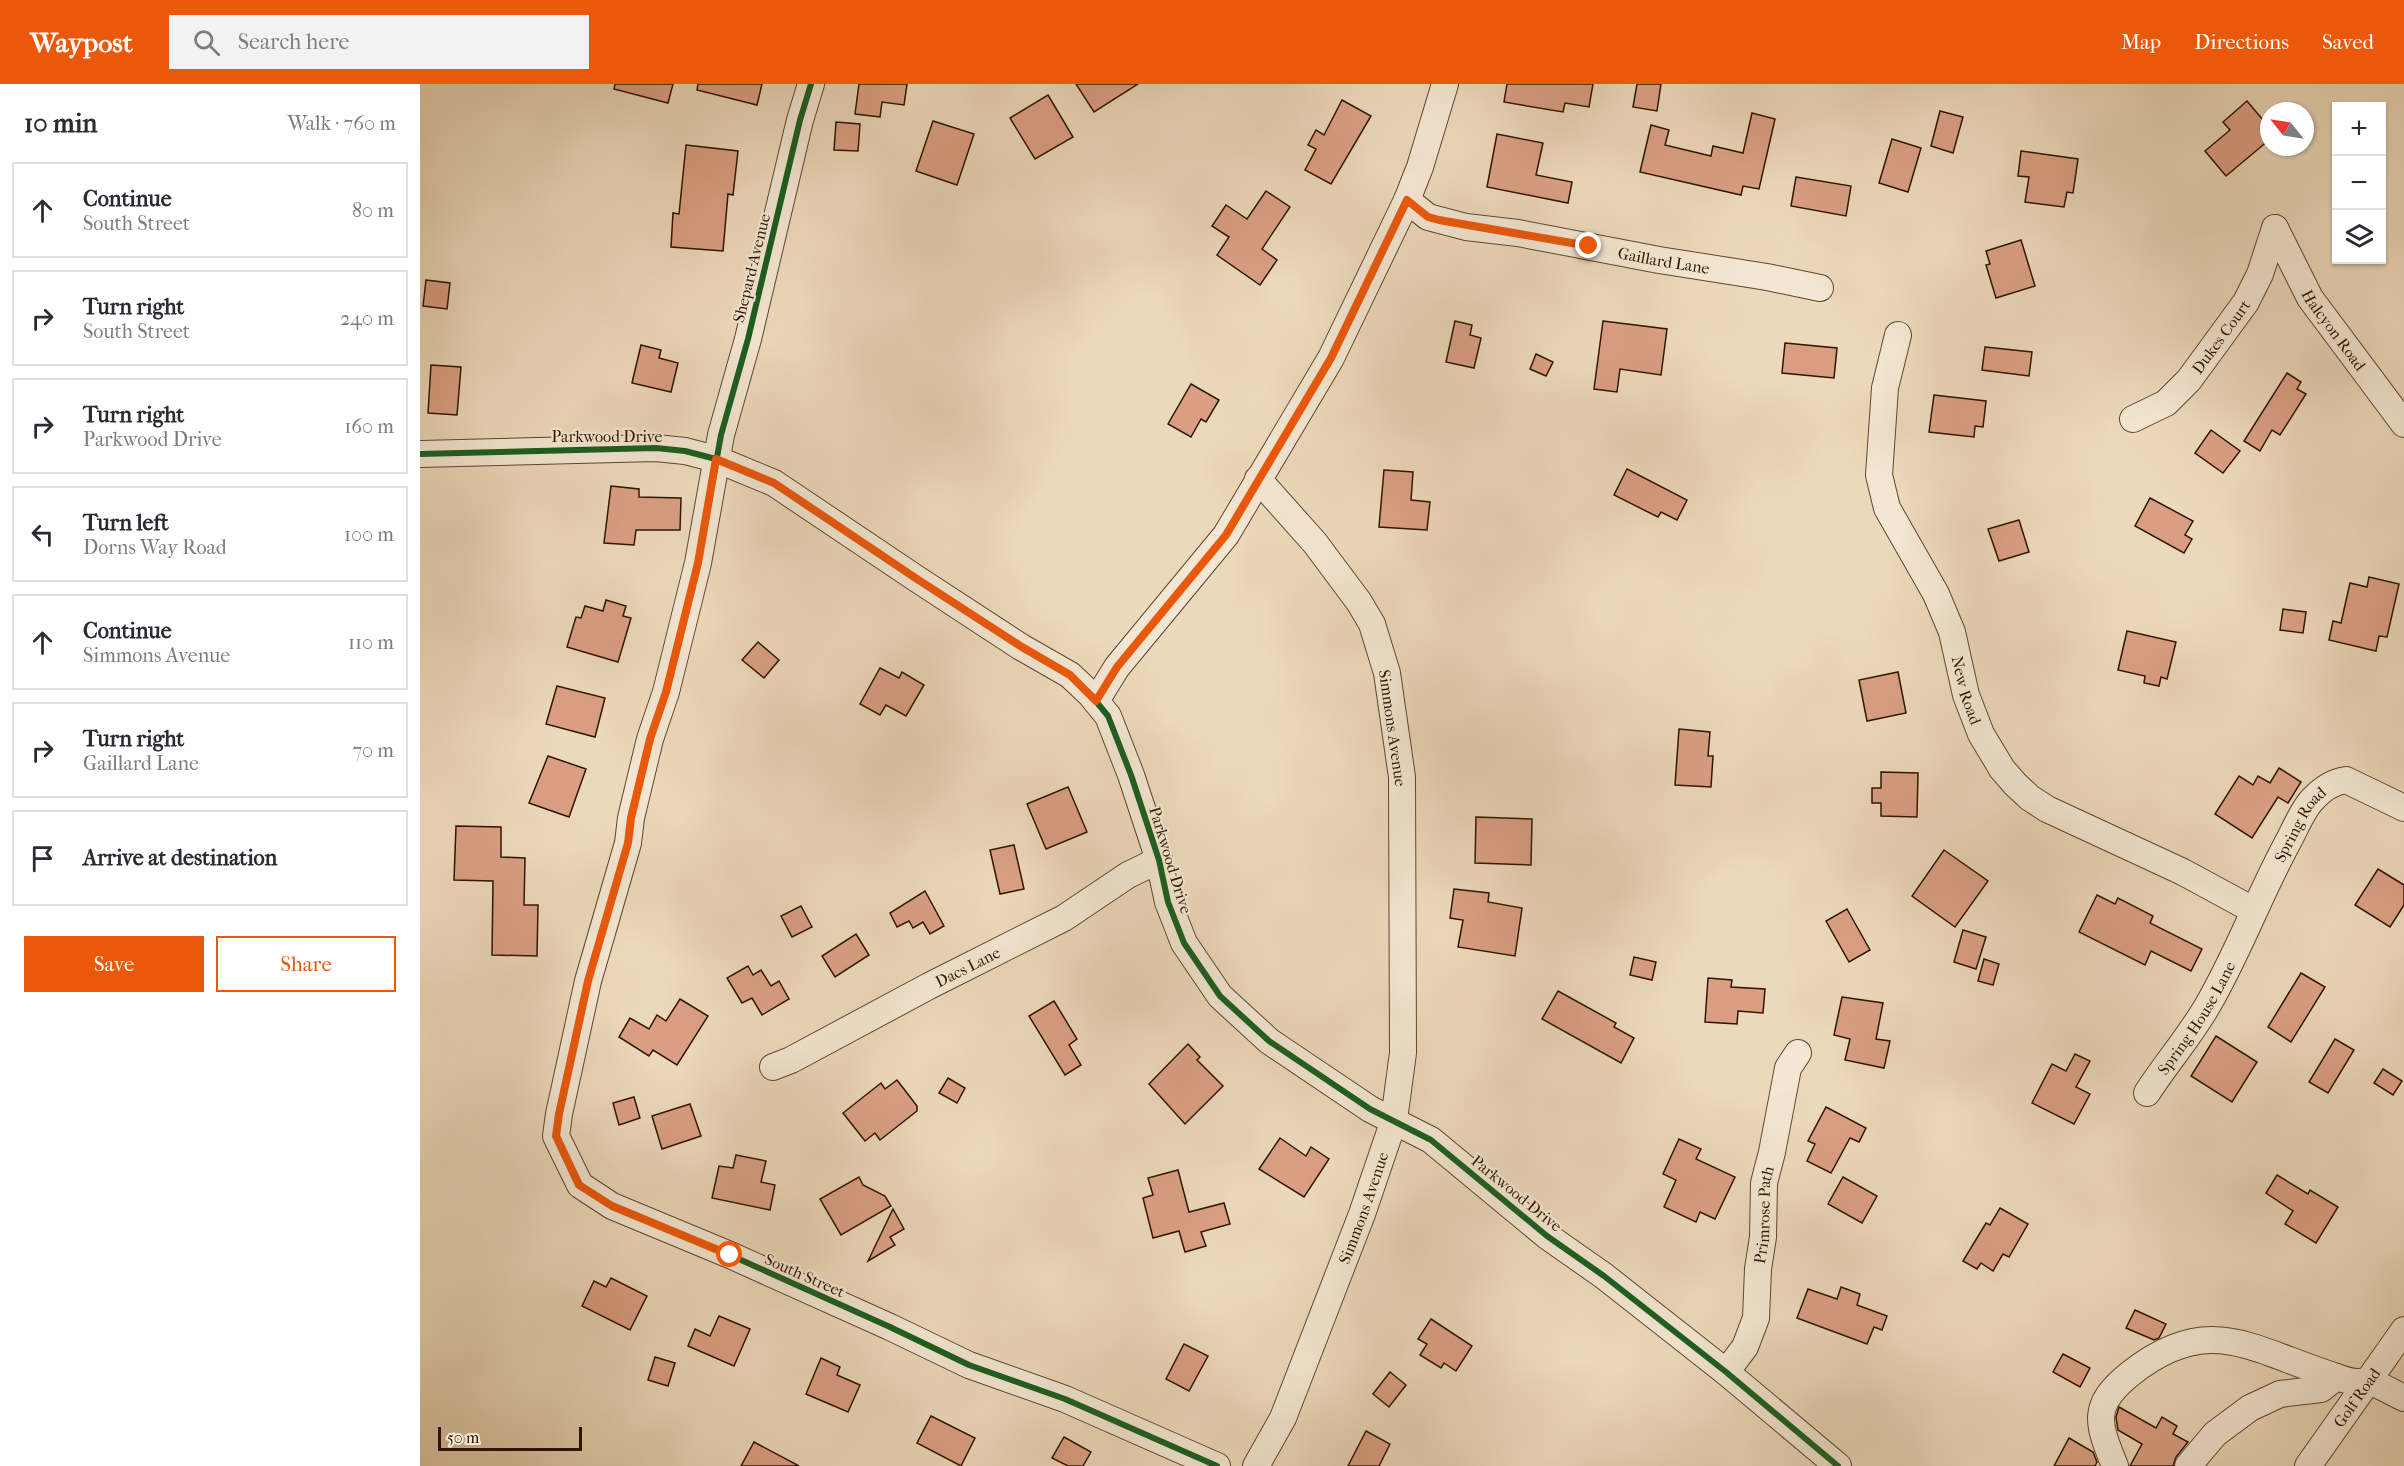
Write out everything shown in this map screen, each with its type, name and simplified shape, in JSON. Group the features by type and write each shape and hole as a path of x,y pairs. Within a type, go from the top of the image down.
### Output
{"street":[{"name":"Shepard Avenue","path":"716,459 748,339 800,120 811,84"},
{"path":"1096,701 1117,667 1226,535 1331,358 1407,200 1420,167 1445,84"},
{"name":"Gaillard Lane","path":"1407,200 1428,217 1466,227 1518,233 1820,288"},
{"name":"Dukes Court","path":"2133,419 2166,403 2189,380 2246,302 2260,274 2276,228"},
{"name":"Halcyon Road","path":"2276,228 2310,298 2404,423"},
{"name":"New Road","path":"1898,335 1885,388 1879,475 1882,491 1895,525 1936,594 1952,632 1972,715 2002,769 2030,798 2047,809 2183,872 2253,910"},
{"name":"Parkwood Drive","path":"420,454 656,448 685,451 716,459 774,483 917,579 1070,675 1108,716 1120,744 1159,860 1168,902 1184,943 1220,996 1269,1041 1370,1109 1431,1140 1547,1236 1604,1276 1726,1372 1838,1466"},
{"name":"South Street","path":"716,459 698,563 666,692 650,739 631,818 628,843 588,981 559,1114 556,1136 579,1185 612,1206 730,1255 969,1365 1065,1399 1217,1466"},
{"name":"Simmons Avenue","path":"1256,1466 1283,1418 1362,1214 1394,1120 1403,1053 1402,777 1387,673 1372,624 1359,602 1315,543 1258,479"},
{"name":"Spring Road","path":"2240,941 2253,910 2310,802 2327,786 2346,780 2404,808"},
{"name":"Dacs Lane","path":"773,1067 1064,918 1128,875 1159,860"},
{"name":"Spring House Lane","path":"2147,1093 2164,1067 2192,1034 2240,941"},
{"name":"Primrose Path","path":"1726,1372 1745,1347 1756,1318 1758,1269 1763,1237 1764,1183 1788,1068 1798,1053"},
{"name":"Golf Road","path":"2308,1466 2404,1330"},
{"path":"2115,1466 2104,1439 2100,1414 2102,1405 2121,1381 2141,1365 2169,1348 2218,1339 2262,1349 2336,1377 2355,1382 2369,1381 2404,1398"},
{"path":"2188,1466 2215,1434 2250,1408 2280,1394 2321,1389 2336,1377"}],"building":[{"path":"615,84 673,84 668,103 614,89"},
{"path":"698,84 762,84 757,105 697,90"},
{"path":"859,84 907,84 904,105 882,102 880,117 855,114"},
{"path":"1076,84 1138,84 1094,112"},
{"path":"1507,84 1593,84 1589,107 1565,103 1563,112 1504,102"},
{"path":"1637,84 1661,84 1657,111 1633,107"},
{"path":"1048,95 1073,137 1035,159 1010,118"},
{"path":"1342,100 1371,116 1331,184 1305,170 1316,149 1308,145 1316,130 1324,135"},
{"path":"2247,101 2260,116 2260,148 2226,176 2205,151 2230,130 2223,122"},
{"path":"1940,111 1963,117 1953,153 1931,146"},
{"path":"1752,113 1775,119 1759,189 1743,186 1741,195 1640,172 1651,125 1669,130 1665,145 1711,156 1713,146 1743,153"},
{"path":"933,121 974,134 957,185 916,171"},
{"path":"836,122 860,124 858,151 834,150"},
{"path":"1497,134 1543,143 1536,175 1572,182 1568,203 1487,187"},
{"path":"1892,139 1921,148 1908,192 1879,183"},
{"path":"686,145 738,151 733,195 728,194 723,251 671,247 673,213 679,214"},
{"path":"2021,151 2078,159 2073,193 2067,192 2064,207 2025,202 2029,177 2018,176"},
{"path":"1796,177 1851,186 1846,216 1791,206"},
{"path":"1266,191 1290,207 1262,249 1277,260 1260,285 1217,255 1229,237 1212,226 1226,205 1247,219"},
{"path":"2021,240 2035,286 1996,298 1986,265 1990,264 1986,251"},
{"path":"426,280 450,283 447,309 423,306"},
{"path":"1455,321 1472,325 1470,335 1481,338 1474,368 1446,362"},
{"path":"1603,321 1667,329 1661,375 1620,369 1617,392 1594,389"},
{"path":"1785,343 1837,348 1834,378 1782,373"},
{"path":"641,345 661,350 659,358 678,363 671,392 632,383"},
{"path":"1985,347 2032,352 2029,376 1982,370"},
{"path":"1536,354 1553,362 1546,376 1530,369"},
{"path":"431,365 461,367 457,415 428,413"},
{"path":"2287,373 2301,382 2297,389 2306,394 2280,435 2272,430 2260,451 2244,441"},
{"path":"1191,384 1219,400 1206,422 1201,419 1191,437 1168,424"},
{"path":"1934,395 1986,401 1983,427 1975,426 1974,437 1929,432"},
{"path":"2211,430 2240,451 2223,473 2195,453"},
{"path":"1627,469 1687,500 1677,520 1661,512 1658,517 1614,495"},
{"path":"1384,470 1413,472 1411,500 1430,502 1427,530 1379,527"},
{"path":"611,486 639,489 639,497 681,498 680,530 636,530 634,545 604,543"},
{"path":"2150,498 2193,521 2185,535 2192,539 2184,553 2135,526"},
{"path":"2019,520 2029,552 1999,561 1988,529"},
{"path":"2369,577 2399,584 2387,637 2379,636 2376,651 2329,640 2333,621 2341,623 2350,583 2367,587"},
{"path":"606,600 626,606 623,616 631,618 618,662 567,647 576,617 581,618 585,606 603,611"},
{"path":"2283,609 2306,612 2303,633 2280,630"},
{"path":"2127,631 2176,642 2167,679 2161,677 2159,686 2144,683 2145,676 2118,670"},
{"path":"758,642 779,660 764,678 742,660"},
{"path":"880,668 899,678 902,672 924,685 906,716 886,705 880,715 860,704"},
{"path":"1898,672 1906,713 1867,721 1859,680"},
{"path":"557,686 605,698 595,737 546,724"},
{"path":"1679,729 1710,732 1708,756 1713,756 1711,787 1675,785"},
{"path":"548,756 586,769 569,817 529,803"},
{"path":"2279,768 2301,782 2288,803 2278,797 2252,838 2215,814 2239,776 2253,785 2258,776 2270,783"},
{"path":"1881,772 1918,773 1917,817 1881,816 1881,803 1872,803 1872,788 1881,788"},
{"path":"1068,787 1087,832 1046,849 1027,804"},
{"path":"1476,817 1532,819 1531,865 1475,863"},
{"path":"456,826 501,827 501,857 525,858 524,905 538,905 537,956 492,955 493,881 454,880"},
{"path":"1014,845 1024,889 1000,894 990,850"},
{"path":"1944,850 1988,881 1955,927 1912,896"},
{"path":"2378,869 2404,885 2404,905 2390,927 2355,905"},
{"path":"1454,889 1489,893 1488,902 1522,908 1515,956 1458,947 1463,920 1450,918"},
{"path":"925,891 944,926 930,934 923,922 913,928 909,921 897,927 890,913"},
{"path":"2097,895 2115,904 2118,898 2153,916 2150,923 2202,949 2191,971 2151,951 2145,965 2079,932"},
{"path":"801,906 812,927 792,937 781,916"},
{"path":"1847,909 1870,950 1849,962 1826,921"},
{"path":"1963,930 1986,937 1976,969 1954,962"},
{"path":"856,934 869,955 835,977 822,956"},
{"path":"1634,957 1656,962 1652,980 1630,975"},
{"path":"1984,959 1999,964 1993,985 1978,981"},
{"path":"748,966 753,975 761,970 771,986 779,981 789,999 762,1015 752,998 742,1003 727,978"},
{"path":"2301,973 2325,987 2291,1042 2268,1027"},
{"path":"1708,978 1732,980 1731,987 1765,989 1763,1013 1738,1011 1737,1024 1705,1022"},
{"path":"1558,991 1616,1023 1614,1027 1634,1038 1621,1063 1542,1019"},
{"path":"1842,997 1883,1003 1876,1039 1890,1041 1884,1068 1845,1060 1850,1039 1834,1035"},
{"path":"680,999 708,1016 677,1065 653,1050 649,1056 619,1037 630,1018 649,1029 657,1015 666,1021"},
{"path":"1054,1001 1077,1039 1069,1045 1081,1065 1065,1075 1029,1016"},
{"path":"2216,1036 2257,1062 2232,1102 2191,1076"},
{"path":"2335,1039 2354,1050 2328,1093 2309,1082"},
{"path":"1188,1044 1200,1057 1197,1060 1223,1086 1185,1124 1149,1084"},
{"path":"2075,1054 2090,1061 2076,1087 2090,1094 2074,1124 2032,1103 2052,1064 2066,1071"},
{"path":"2383,1069 2402,1081 2393,1095 2374,1083"},
{"path":"948,1078 965,1088 957,1103 939,1093"},
{"path":"897,1080 917,1106 917,1111 880,1140 875,1133 865,1141 843,1113 881,1083 885,1089"},
{"path":"634,1097 640,1118 619,1125 613,1103"},
{"path":"690,1104 701,1136 662,1149 652,1116"},
{"path":"1826,1107 1866,1128 1859,1142 1850,1138 1831,1173 1807,1161 1815,1144 1808,1141"},
{"path":"1280,1138 1306,1156 1311,1147 1329,1159 1304,1197 1259,1169"},
{"path":"1679,1139 1701,1149 1696,1159 1735,1177 1715,1219 1700,1212 1696,1222 1664,1207 1676,1180 1663,1174"},
{"path":"736,1155 766,1161 761,1182 775,1185 770,1210 712,1198 719,1166 733,1168"},
{"path":"1178,1170 1189,1212 1224,1203 1230,1224 1201,1232 1206,1246 1185,1252 1179,1231 1153,1238 1143,1198 1153,1195 1148,1178"},
{"path":"2277,1175 2308,1194 2310,1190 2338,1207 2316,1243 2285,1224 2293,1211 2266,1193"},
{"path":"859,1177 863,1185 885,1196 891,1206 841,1235 820,1199"},
{"path":"1843,1177 1877,1196 1862,1223 1828,1204"},
{"path":"2000,1208 2028,1224 2009,1257 2003,1254 1993,1271 1981,1263 1977,1269 1963,1261 1986,1223 1990,1225"},
{"path":"893,1209 904,1229 890,1237 895,1245 868,1261"},
{"path":"611,1278 647,1296 630,1330 582,1306 594,1281 606,1287"},
{"path":"1841,1287 1860,1294 1857,1305 1887,1316 1882,1330 1874,1327 1867,1344 1797,1318 1808,1289 1837,1299"},
{"path":"2135,1310 2166,1324 2159,1338 2154,1340 2126,1328"},
{"path":"719,1316 750,1329 734,1366 688,1346 695,1329 710,1336"},
{"path":"1431,1319 1472,1346 1456,1371 1444,1363 1441,1368 1420,1355 1427,1344 1418,1339"},
{"path":"1184,1344 1208,1356 1189,1391 1166,1379"},
{"path":"2063,1354 2090,1368 2080,1387 2053,1372"},
{"path":"655,1357 675,1363 668,1386 648,1380"},
{"path":"821,1358 840,1367 837,1375 860,1385 848,1412 806,1394"},
{"path":"1390,1372 1406,1385 1389,1407 1373,1394"},
{"path":"2119,1407 2156,1428 2162,1417 2177,1426 2173,1434 2188,1442 2176,1457 2173,1466 2130,1466 2142,1444 2118,1430 2116,1417"},
{"path":"931,1416 975,1438 961,1466 917,1443"},
{"path":"1366,1431 1390,1444 1379,1466 1348,1466"},
{"path":"1064,1437 1091,1452 1083,1466 1068,1466 1052,1458"},
{"path":"2069,1438 2093,1452 2097,1462 2095,1466 2054,1466"},
{"path":"754,1442 799,1466 741,1466"}],"cycle path":[{"path":"811,84 800,120 748,339 721,435 698,563 666,692 650,739 631,818 628,843 588,981 556,1136 580,1185 612,1206 730,1255 969,1365 1065,1399 1217,1466"},
{"path":"420,454 656,448 685,451 716,459 774,483 1021,647 1070,675 1108,716 1131,775 1159,860 1168,902 1184,943 1220,996 1269,1041 1370,1109 1431,1140 1547,1236 1604,1276 1726,1372 1838,1466"}],"route":[{"path":"730,1255 612,1206 594,1196 579,1185 556,1136 588,981 628,843 631,818 650,739 666,692 698,563 716,459 774,483 917,579 1070,675 1096,701 1117,667 1226,535 1331,358 1407,200 1428,217 1466,227 1518,233 1589,246"}]}
